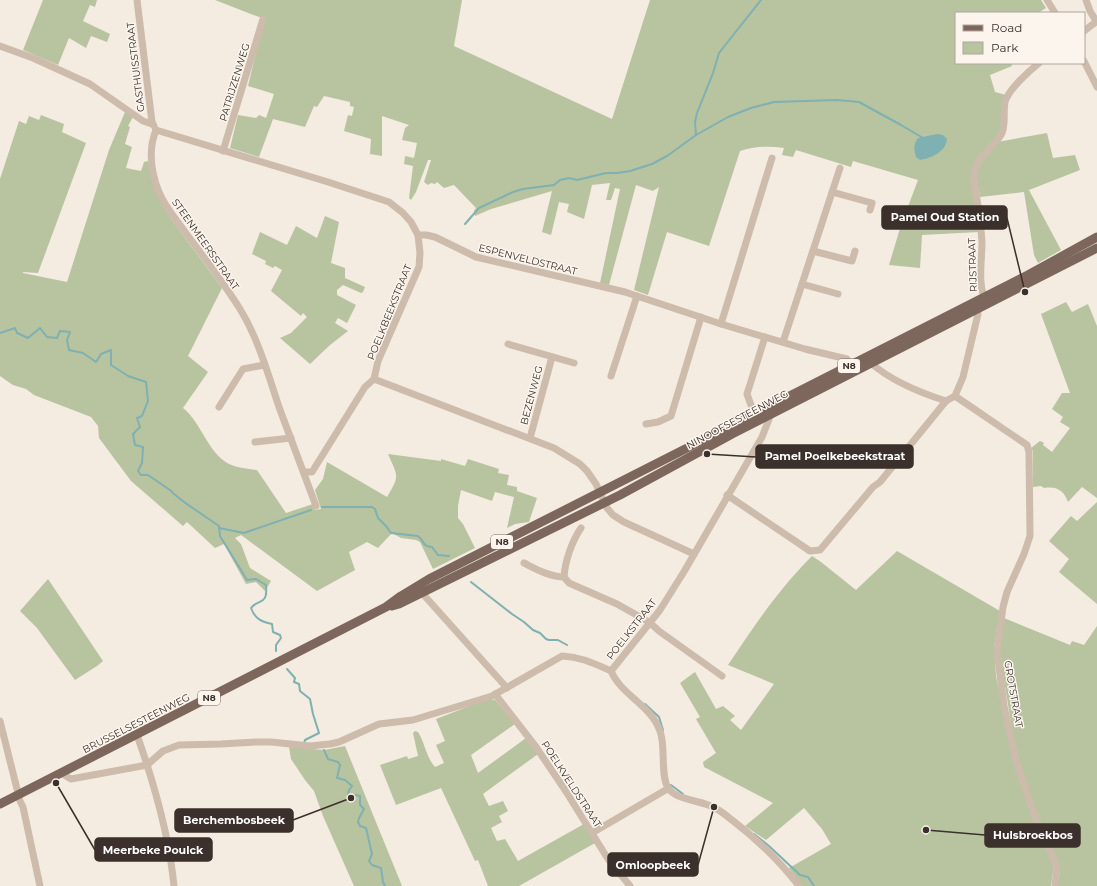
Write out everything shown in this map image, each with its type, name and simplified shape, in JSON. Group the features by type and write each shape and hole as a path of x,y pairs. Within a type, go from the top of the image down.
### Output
{"main road":[{"name":"NINOOFSESTEENWEG","path":"282,660 386,607 401,596 430,579 1061,258 1097,237"},
{"name":"NINOOFSESTEENWEG","path":"386,607 399,604 422,593 605,502 771,414 1097,248"},
{"name":"BRUSSELSESTEENWEG","path":"0,804 282,660"}],"street":[{"name":"GASTHUISSTRAAT","path":"137,0 154,127"},
{"path":"1047,0 1054,12"},
{"path":"1085,30 1097,21 1090,11 1086,0"},
{"name":"PATRIJZENWEG","path":"224,151 264,19"},
{"name":"POELKBEEKSTRAAT","path":"0,46 33,58 90,84 154,127 224,151 389,202 403,213 411,222 418,235 420,253 419,267 378,361 374,379"},
{"path":"1085,63 1097,87"},
{"name":"RIJSTRAAT","path":"984,297 981,290 982,243 974,182 975,170 978,161 1001,134 1004,123 1005,103 1007,97 1020,80 1038,64"},
{"name":"STEENMEERSSTRAAT","path":"154,127 151,154 154,179 159,193 167,207 240,310 251,330 316,506"},
{"path":"721,324 772,158"},
{"path":"783,342 840,168"},
{"path":"832,192 872,203 870,210"},
{"name":"ESPENVELDSTRAAT","path":"418,235 435,237 476,257 637,296"},
{"path":"813,251 852,261 855,251"},
{"path":"802,284 838,294"},
{"path":"611,376 637,296 721,324 847,359 850,365"},
{"path":"727,495 810,551 820,550 873,487 880,482 946,401 955,396 963,377 970,350 978,314 977,309"},
{"path":"646,424 658,422 671,416 701,317"},
{"path":"751,405 747,394 765,337"},
{"name":"BEZENWEG","path":"508,344 574,363"},
{"name":"BEZENWEG","path":"530,438 552,357"},
{"path":"871,363 885,374 926,394 946,401"},
{"path":"219,407 243,369 264,365"},
{"path":"304,472 312,472 365,387 374,379 554,448 580,464 590,476 610,512 616,518 694,554"},
{"name":"GROTSTRAAT","path":"955,396 1027,444 1029,452 1030,536 1024,554 1007,592 1003,607 997,651 1004,706 1016,761 1032,809 1057,866 1055,886"},
{"name":"POELKSTRAAT","path":"147,765 163,751 179,745 271,742 310,746 339,742 379,724 413,720 446,711 496,694 562,656 586,660 611,671 660,610 762,437 771,414"},
{"path":"255,442 291,438"},
{"path":"581,528 564,568 564,577 569,583 617,604 649,622 659,631 722,676"},
{"path":"524,563 548,574 564,577"},
{"path":"422,593 507,688"},
{"path":"611,671 616,681 649,713 661,732 665,778 668,788 682,798 705,803 715,808 768,849 799,886"},
{"name":"POELKVELDSTRAAT","path":"496,694 566,790 608,858 630,886"},
{"path":"0,721 19,794 40,886"},
{"path":"136,735 160,808 170,856 174,886"},
{"path":"61,773 71,779 147,765"},
{"path":"592,833 668,788"}],"green space":[{"path":"43,0 97,0 95,7 90,5 83,21 110,34 107,42 91,36 86,48 69,38 58,65 23,50"},
{"path":"215,0 462,0 454,46 612,119 650,0 1041,0 1046,8 1040,12 955,12 955,64 1011,64 1012,66 990,75 995,92 1006,95 1000,134 975,165 979,232 922,235 920,268 889,265 901,225 918,180 853,161 851,167 796,150 793,157 782,155 784,148 751,148 740,151 709,246 667,232 648,295 634,290 659,187 653,191 636,185 609,285 600,283 620,189 615,188 611,200 606,200 610,183 592,185 584,219 567,212 569,204 559,202 551,235 542,232 552,191 491,209 475,216 474,211 476,208 454,185 444,188 437,182 435,184 431,183 428,185 424,182 431,160 428,160 416,192 411,200 409,198 413,166 404,164 405,156 414,158 417,143 402,140 405,128 409,125 382,116 382,156 370,154 371,139 344,131 348,115 352,116 354,107 350,106 350,102 324,96 317,107 314,106 305,127 273,119 259,157 230,148 238,115 256,118 259,115 266,118 274,94 248,86 264,19"},
{"path":"125,112 133,117 128,126 130,127 125,144 132,147 126,168 141,171 144,162 148,161 153,183 172,220 222,288 188,356 208,372 183,408 190,414 221,459 229,464 257,470 286,513 313,504 315,510 321,509 315,490 323,479 327,462 387,497 396,480 396,472 388,454 441,461 441,459 465,466 468,459 499,469 498,473 509,475 507,485 517,487 517,491 537,498 529,522 515,524 507,528 514,497 495,492 492,501 461,490 458,506 458,518 463,524 475,548 433,569 420,542 401,538 392,533 378,548 367,542 349,552 355,570 317,591 241,535 235,538 241,544 250,568 271,581 265,591 256,582 246,584 224,544 215,548 187,522 183,526 131,481 99,438 98,426 91,417 34,395 26,389 13,385 0,376 0,179 19,121 26,124 29,116 39,120 41,115 64,124 62,132 86,143 38,273 23,272 67,282 109,150"},
{"path":"1047,133 1053,158 1075,155 1080,170 1029,190 1061,250 1038,263 1034,255 1024,192 980,197 977,168 997,142"},
{"path":"325,216 339,222 331,263 345,268 345,278 365,287 361,293 343,285 337,290 337,295 356,305 347,323 338,318 335,323 348,331 330,345 310,364 280,338 291,333 307,317 303,313 301,316 271,291 282,270 275,266 273,268 265,264 266,261 252,254 260,232 287,245 296,226 317,238"},
{"path":"1066,302 1072,312 1088,304 1097,326 1097,498 1082,487 1068,502 1064,494 1056,488 1044,488 1041,486 1033,487 1033,451 1031,448 1040,441 1044,443 1043,445 1052,452 1070,428 1060,422 1063,417 1052,409 1062,393 1070,393 1041,314"},
{"path":"1097,502 1097,604 1059,572 1069,559 1049,541 1071,516 1077,521"},
{"path":"897,551 1000,611 994,647 996,676 1012,755 1054,865 1051,886 802,886 789,868 831,844 822,829 804,808 766,840 745,826 773,803 704,767 703,762 716,753 696,719 700,717 680,683 695,672 716,709 723,706 735,716 730,720 741,730 774,684 728,665 757,622 788,582 812,556 856,590"},
{"path":"48,579 103,661 75,680 37,628 20,611"},
{"path":"1004,618 1070,645 1072,641 1084,645 1097,626 1097,886 1057,886 1060,870 1035,812 1019,761 1012,729 999,650"},
{"path":"490,699 495,700 515,724 471,755 478,773 526,738 538,754 483,794 489,806 503,801 508,811 499,816 502,822 491,828 497,841 505,839 518,861 584,824 595,843 519,886 488,886 478,860 475,861 441,788 396,805 380,765 407,756 408,759 418,756 413,733 415,731 418,732 435,767 444,763 436,745 445,741 436,719"},
{"path":"345,746 402,886 354,886 323,816 314,791 291,759 289,747 324,750"}],"water":[{"path":"937,134 943,135 947,139 946,144 941,151 933,156 920,160 916,157 914,147 918,138"}],"waterway":[{"path":"696,135 695,122 697,113 713,73 719,53 761,0"},
{"path":"465,224 479,208 513,192 523,189 554,185 560,180 569,178 577,180 606,173 630,171 652,164 667,156 696,135 728,117 751,108 774,102 837,100 859,102 923,138"},
{"path":"0,333 15,328 17,333 28,338 40,328 47,337 57,338 60,331 70,332 67,340 69,350 83,353 96,362 101,354 111,350 111,365 128,376 146,382 148,401 142,416 137,418 140,427 133,434 135,445 143,447 142,463 138,471 141,475 148,475 219,526 220,536 247,580 256,579 266,585 266,596 262,601 251,608 257,617 262,621 272,624 273,632 280,635 281,638 276,645 276,651"},
{"path":"322,507 372,507 375,509 378,518 391,533 418,536 425,545 432,547 438,555 449,556"},
{"path":"219,528 244,533 311,510"},
{"path":"471,582 546,639 558,640 567,645"},
{"path":"287,669 295,678 294,682 299,684 300,691 310,699 319,733 305,740 304,743"},
{"path":"645,704 659,717 663,730"},
{"path":"324,750 328,759 338,762 340,765 337,778 345,780 352,786 348,795 351,798 356,795 360,796 360,805 364,809 358,822 360,826 366,828 372,854 369,861 372,865 381,868 385,886"},
{"path":"671,785 683,794"},
{"path":"754,834 800,875 808,877 814,886"}],"place":[{"name":"Pamel Oud Station","path":"1025,292"},
{"name":"Pamel Poelkebeekstraat","path":"707,454"},
{"name":"Meerbeke Poulck","path":"56,783"},
{"name":"Berchembosbeek","path":"351,798"},
{"name":"Omloopbeek","path":"714,807"},
{"name":"Hulsbroekbos","path":"926,830"}]}
